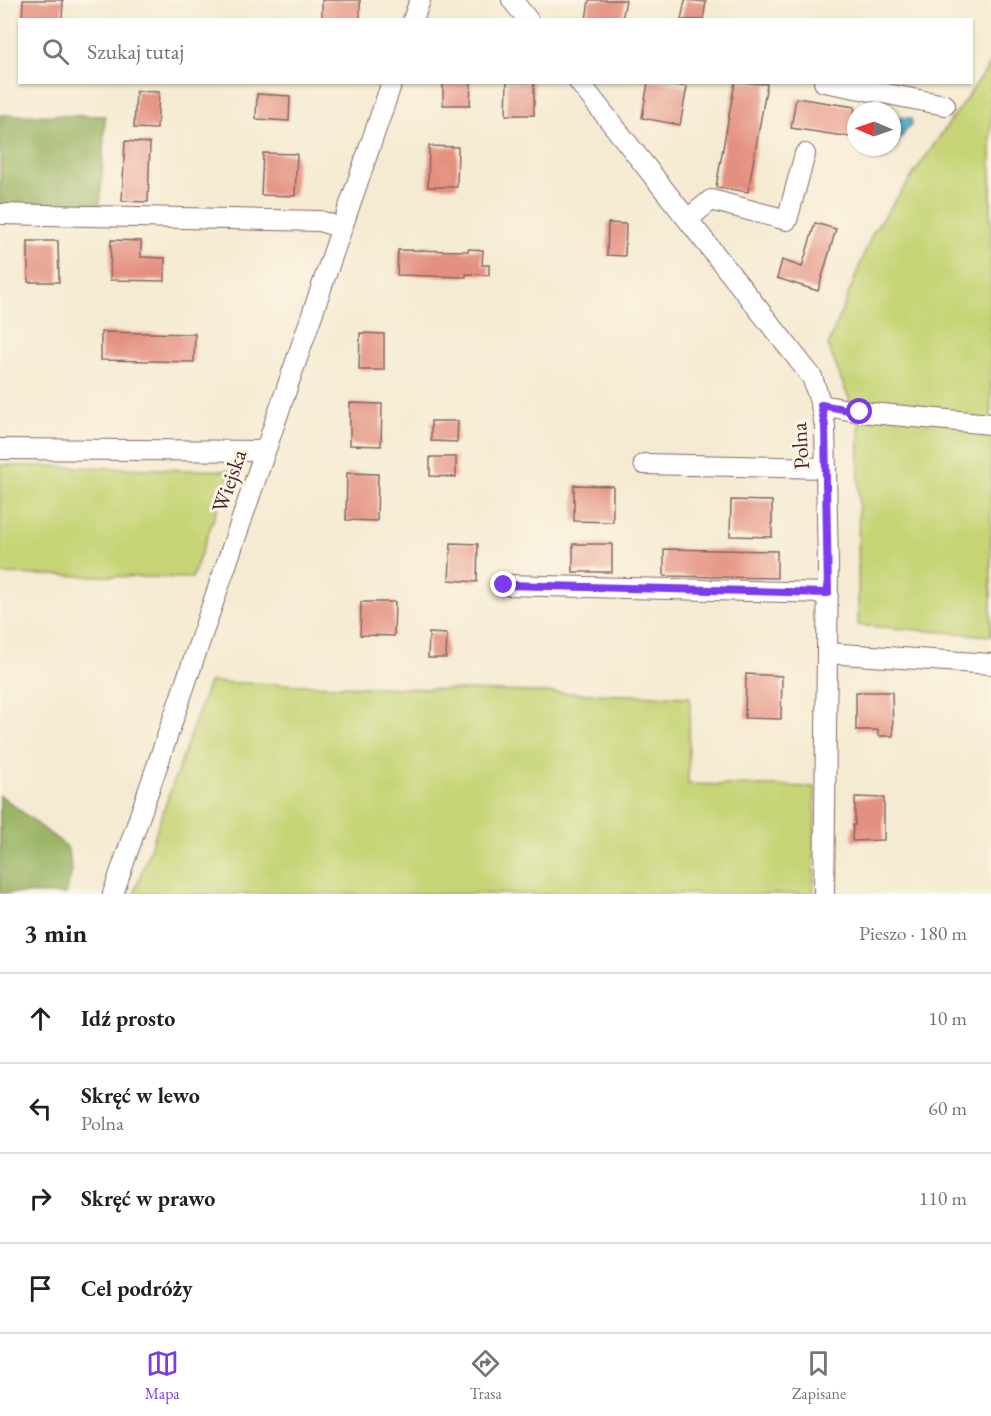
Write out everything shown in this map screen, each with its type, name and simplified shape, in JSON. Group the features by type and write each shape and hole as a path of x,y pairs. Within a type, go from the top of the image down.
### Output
{"street":[{"path":"414,18 420,0"},
{"path":"512,0 526,18"},
{"name":"Wiejska","path":"112,894 391,84"},
{"name":"Polna","path":"581,84 812,377 821,405 825,426 828,593 824,894"},
{"path":"835,84 945,105"},
{"path":"688,219 711,200 788,220 805,154"},
{"path":"0,214 320,221 341,228"},
{"path":"821,405 860,412 991,424"},
{"path":"0,449 264,451"},
{"path":"644,464 826,468"},
{"path":"504,585 828,593"},
{"path":"827,653 991,664"}],"green space":[{"path":"991,63 991,636 858,625 859,424 828,346 873,232"},
{"path":"0,115 105,116 100,208 0,208"},
{"path":"0,465 231,471 192,578 0,574"},
{"path":"209,682 690,697 688,784 815,787 814,894 134,894"},
{"path":"0,795 67,847 72,871 66,894 0,893"}],"water":[{"path":"901,117 911,118 912,123 901,137"},
{"path":"867,156 886,156 884,159 873,159"}],"building":[{"path":"23,0 63,0 62,18 22,18"},
{"path":"322,0 360,0 360,18 322,18"},
{"path":"589,0 626,0 622,18 586,18"},
{"path":"685,0 706,2 703,18 681,18"},
{"path":"443,84 471,84 470,105 443,105"},
{"path":"507,84 534,84 534,115 506,115"},
{"path":"648,84 673,84 687,87 680,125 642,118"},
{"path":"735,84 767,84 748,192 716,187"},
{"path":"136,91 159,92 157,129 134,128"},
{"path":"257,94 290,96 289,121 256,119"},
{"path":"796,98 847,106 847,137 791,128"},
{"path":"125,141 150,143 148,202 122,201"},
{"path":"429,146 458,147 457,187 428,187"},
{"path":"263,153 297,154 295,196 261,195"},
{"path":"608,223 626,224 625,256 607,255"},
{"path":"815,223 836,229 818,291 777,278 782,260 802,267"},
{"path":"111,240 141,241 141,257 165,258 165,281 110,280"},
{"path":"28,241 58,241 59,282 28,282"},
{"path":"468,249 483,250 482,265 489,265 489,275 466,274 466,277 397,275 398,250 468,251"},
{"path":"101,332 195,334 194,362 101,360"},
{"path":"360,333 384,334 384,370 359,370"},
{"path":"350,403 382,404 381,446 350,445"},
{"path":"431,421 458,421 457,442 431,441"},
{"path":"430,457 456,457 456,477 430,476"},
{"path":"347,473 378,474 377,521 346,520"},
{"path":"574,485 613,486 613,522 574,521"},
{"path":"731,500 772,501 772,537 730,536"},
{"path":"451,543 478,544 477,582 449,580"},
{"path":"573,544 612,544 612,572 573,572"},
{"path":"664,549 777,551 777,578 664,576"},
{"path":"361,602 395,602 394,636 360,635"},
{"path":"429,633 447,634 446,658 428,658"},
{"path":"746,674 782,676 781,719 745,718"},
{"path":"856,692 892,692 893,736 878,736 878,730 856,730"},
{"path":"855,797 884,798 884,840 852,841 853,825 855,825"}],"route":[{"path":"504,585 828,593 825,426 821,405 860,412"}]}
